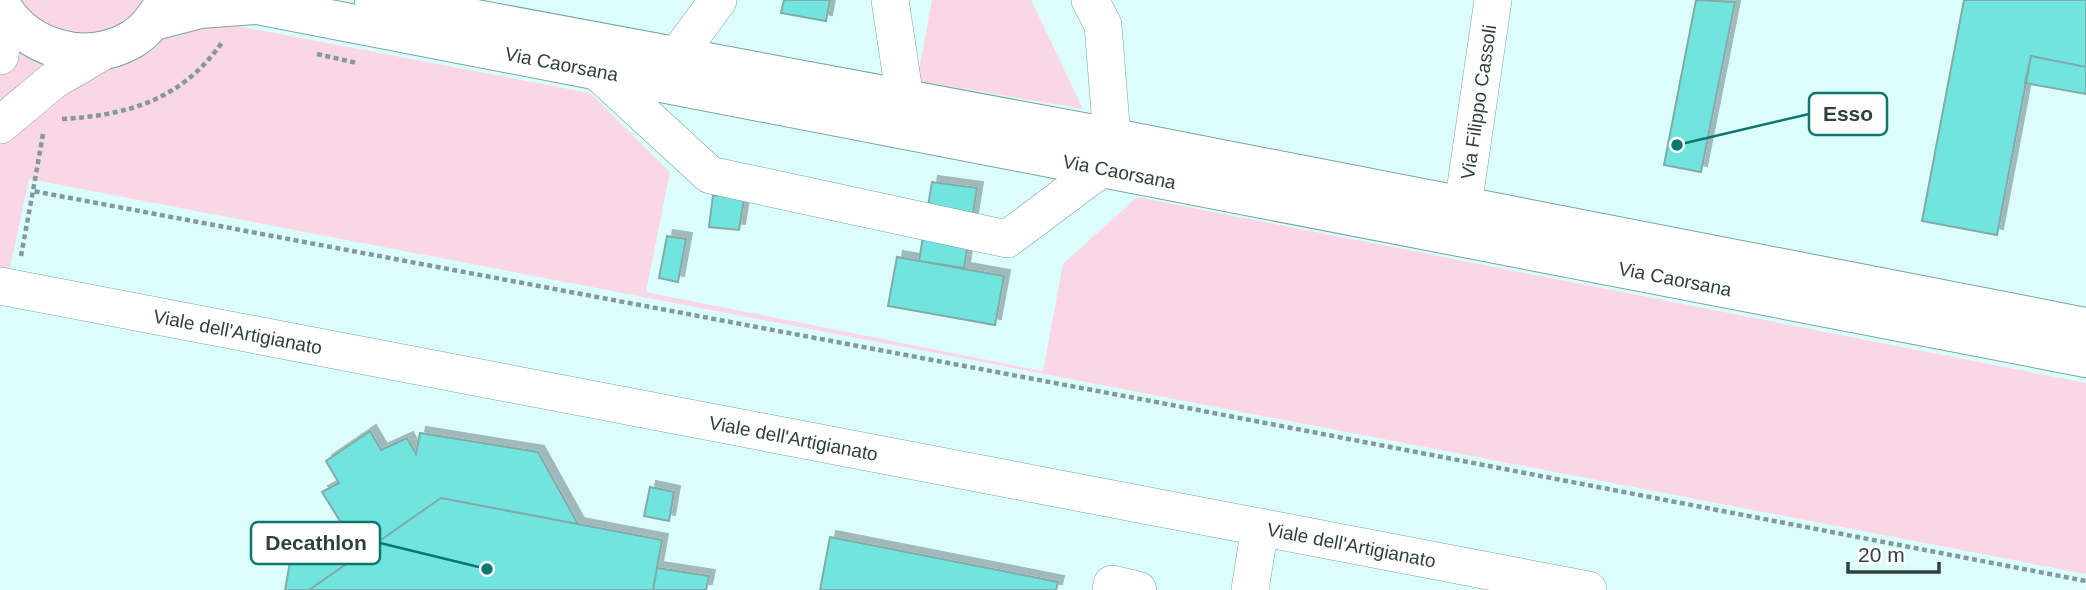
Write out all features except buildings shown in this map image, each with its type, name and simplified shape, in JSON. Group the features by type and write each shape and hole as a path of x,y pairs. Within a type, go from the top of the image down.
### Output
{"main road":[{"name":"Via Caorsana","path":"374,0 905,99 1107,153 2086,358"},
{"name":"Via Caorsana","path":"160,11 257,5 598,72 1107,153 1463,206 2086,327"},
{"path":"2,8 24,33 49,47 77,53 105,50 132,39 160,11"}],"street":[{"path":"677,56 718,0"},
{"path":"890,0 905,99"},
{"path":"598,72 710,175 1007,239 1107,153 1104,25 1090,0"},
{"name":"Via Filippo Cassoli","path":"1463,206 1493,0"},
{"path":"0,56 2,8"},
{"path":"22,117 54,80 105,50"},
{"name":"Viale dell'Artigianato","path":"7,287 1588,590"},
{"path":"1250,590 1260,527"},
{"path":"1111,590 1112,584 1138,590"}],"path":[{"path":"7,287 33,191 22,117 89,117 121,112 156,101 183,84 210,59 227,35 233,7"},
{"path":"33,191 1158,402 2086,581"}],"shaded area":[{"path":"0,0 242,0 238,26 590,93 670,172 646,292 1043,371 1063,264 1137,197 2086,383 2086,574 29,179 7,282 0,281"},
{"path":"932,0 1031,0 1083,109 917,81"}],"place":[{"name":"Esso","path":"1677,145"},
{"name":"Decathlon","path":"487,569"}]}
